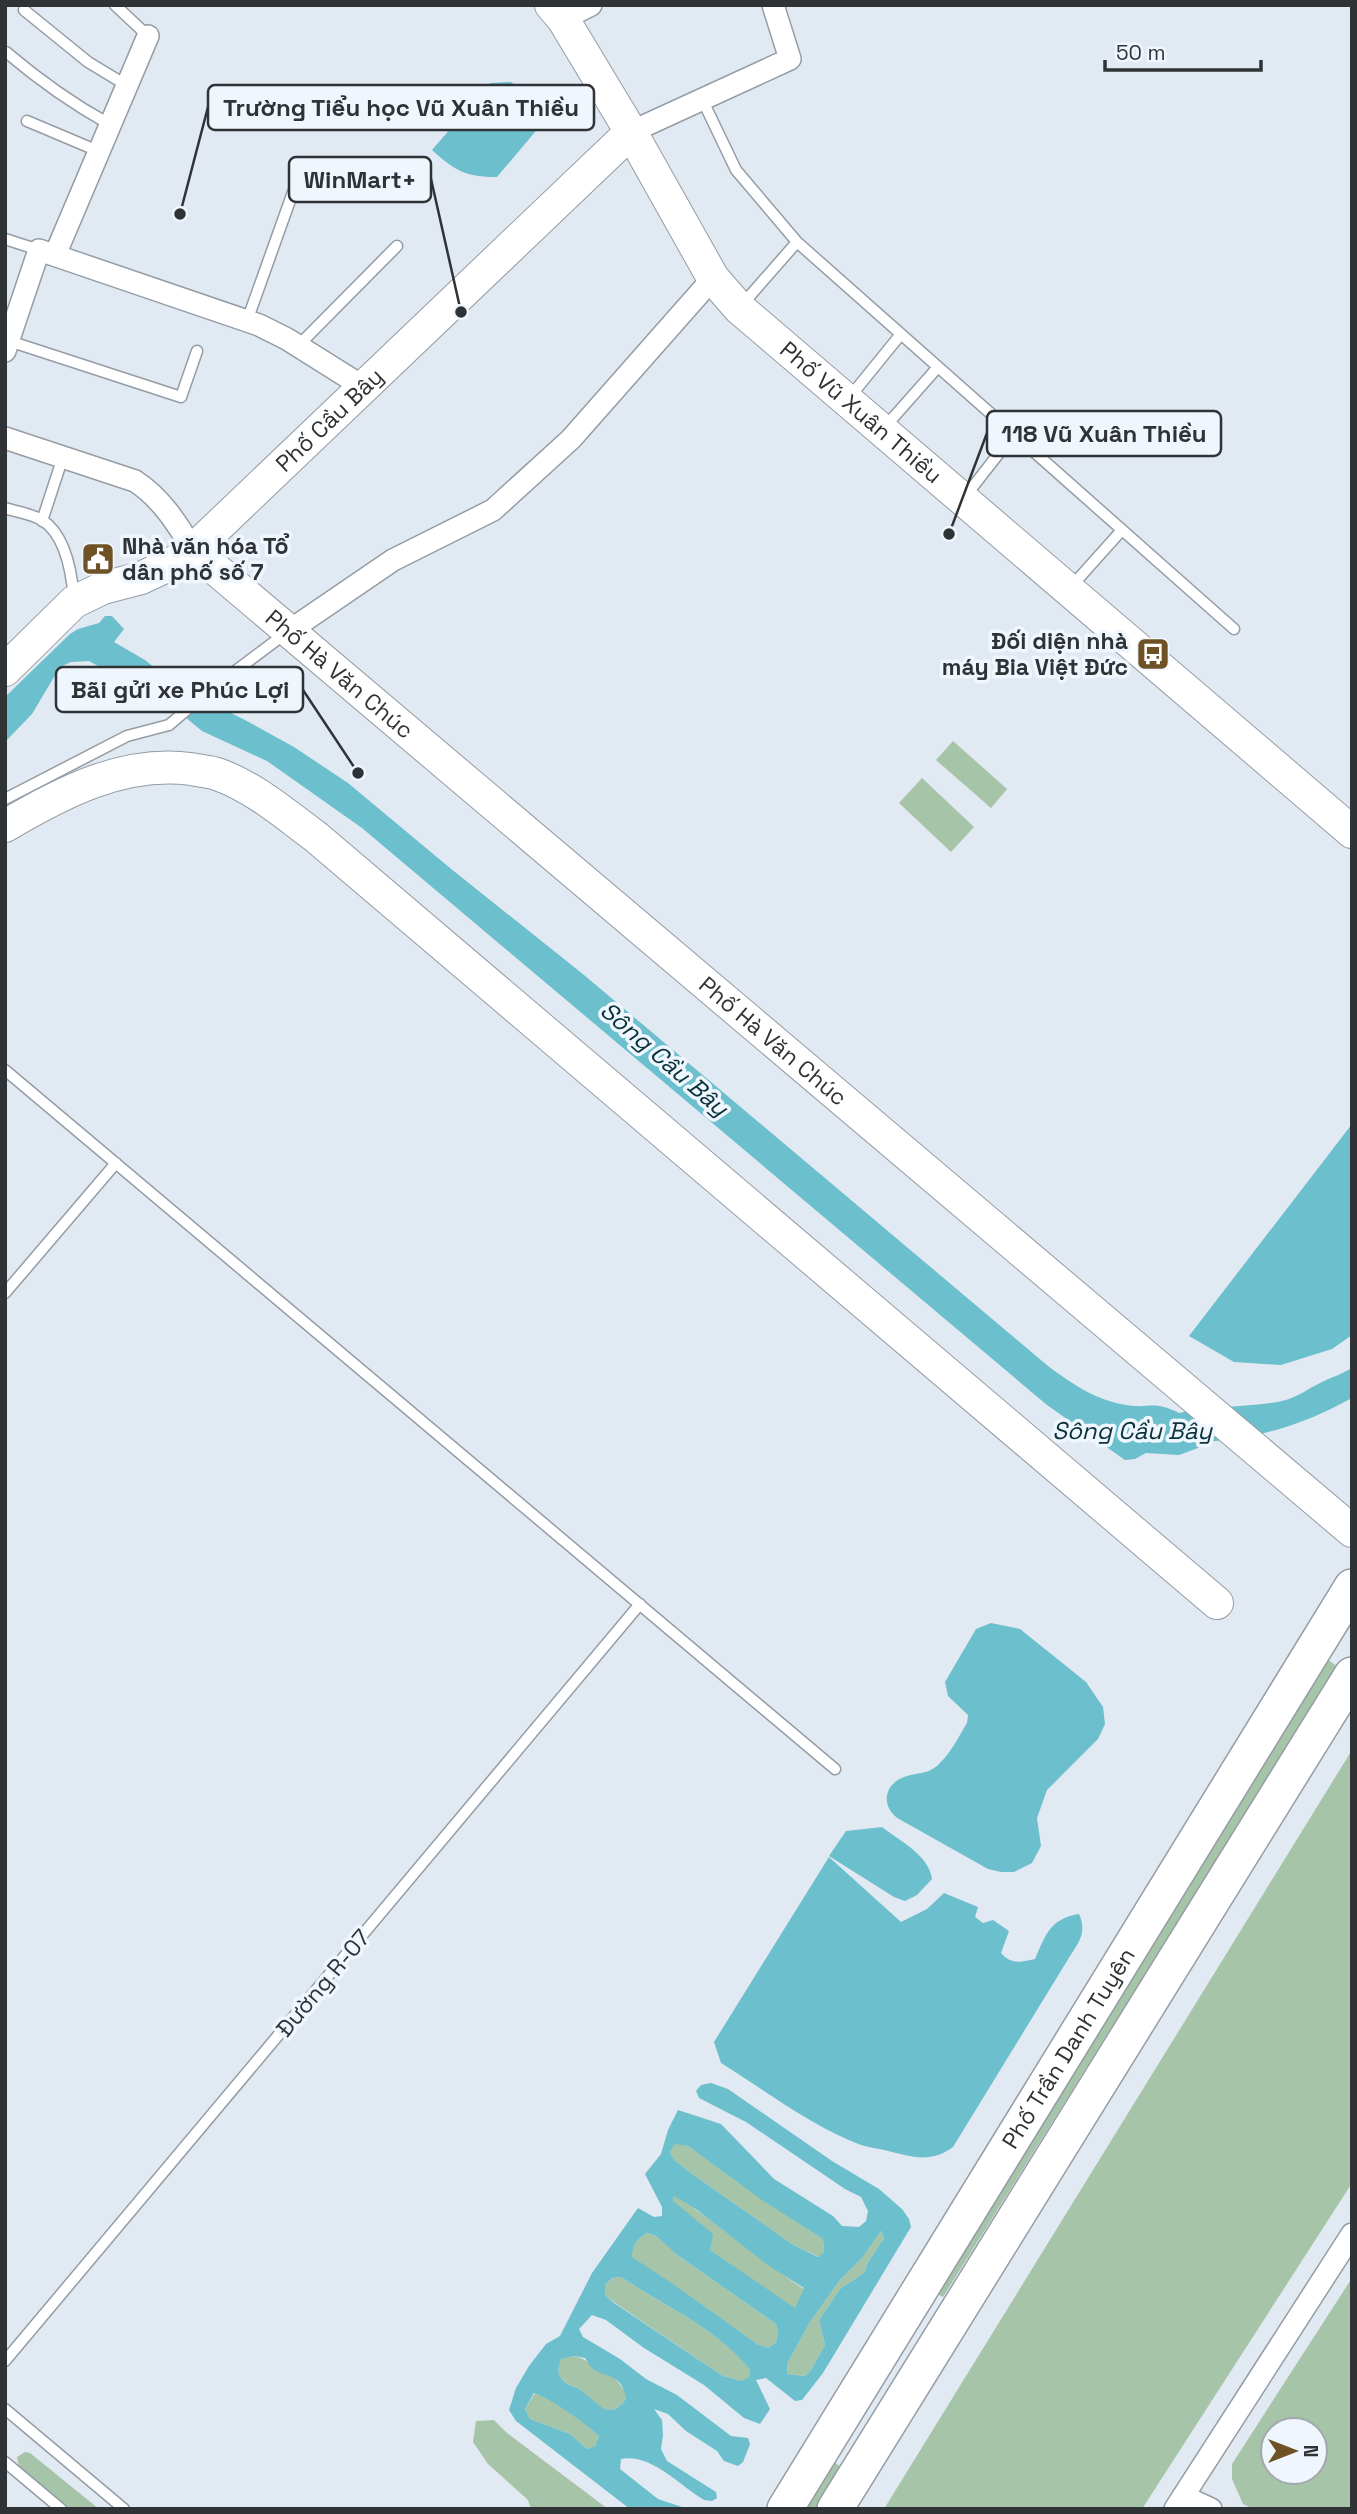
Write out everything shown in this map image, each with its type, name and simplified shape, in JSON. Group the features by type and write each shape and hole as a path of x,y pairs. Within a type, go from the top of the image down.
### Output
{"main road":[{"name":"Phố Trần Danh Tuyên","path":"785,2509 1352,1587"},
{"name":"Phố Trần Danh Tuyên","path":"835,2509 1352,1675"},
{"path":"884,2347 921,2369"}],"street":[{"path":"631,132 790,59 773,5"},
{"name":"Phố Vũ Xuân Thiều","path":"568,10 631,132 713,278 739,308 1352,831"},
{"path":"7,346 148,36"},
{"name":"Phố Cầu Bây","path":"6,669 74,602 103,588 141,578 193,550 631,132"},
{"path":"47,253 274,332 365,387"},
{"path":"289,631 393,560 493,510 571,439 713,278"},
{"path":"5,438 135,481 150,491 165,508 193,550"},
{"name":"Phố Hà Văn Chúc","path":"193,550 1352,1531"},
{"path":"5,826 47,801 94,780 173,767 216,773 266,799 316,837 1217,1603"},
{"path":"1211,2509 1179,2502 1352,2234"}],"lane":[{"path":"115,5 148,36"},
{"path":"24,10 89,62 126,85"},
{"path":"6,52 38,80 75,106 109,124"},
{"path":"702,99 736,170 797,242 1234,629"},
{"path":"27,121 98,151"},
{"path":"247,321 293,192"},
{"path":"5,239 47,253"},
{"path":"739,308 797,242"},
{"path":"298,346 397,246"},
{"path":"847,400 901,334"},
{"path":"7,346 181,397 197,351"},
{"path":"882,430 938,367"},
{"path":"963,499 1014,434"},
{"path":"42,520 63,457"},
{"path":"5,508 42,520 54,533 63,547 73,585 74,602"},
{"path":"1069,590 1122,530"},
{"path":"5,799 127,736 169,725 210,690 289,631"},
{"path":"5,1070 835,1769"},
{"path":"5,1293 116,1163"},
{"name":"Đường R-07","path":"5,2361 640,1604"},
{"path":"5,2409 124,2509"},
{"path":"5,2462 61,2509"}],"green space":[{"path":"953,741 1007,789 991,808 936,760"},
{"path":"922,778 974,827 951,852 899,803"},
{"path":"1328,1660 1337,1666 943,2297 934,2292"},
{"path":"1352,1750 1352,2183 1142,2509 884,2509"},
{"path":"675,2143 688,2146 823,2239 824,2252 819,2257 792,2244 695,2176 674,2160 670,2152"},
{"path":"674,2195 804,2289 795,2309 710,2250 710,2240 673,2201"},
{"path":"881,2231 884,2238 867,2264 865,2272 840,2289 819,2320 825,2345 811,2370 805,2376 787,2374 787,2364 810,2322 840,2280 863,2257"},
{"path":"647,2233 656,2236 676,2254 776,2324 776,2342 768,2348 757,2344 631,2257 636,2243"},
{"path":"621,2277 722,2342 750,2370 749,2378 742,2381 723,2376 615,2303 605,2295 605,2285 612,2278"},
{"path":"1352,2278 1352,2509 1253,2509 1243,2504 1232,2479 1232,2464 1259,2422 1259,2486 1329,2486 1329,2416 1263,2416"},
{"path":"573,2356 614,2376 625,2392 626,2399 619,2406 607,2409 563,2381 558,2368 560,2359"},
{"path":"535,2393 560,2406 599,2436 595,2446 587,2449 570,2434 530,2419 525,2409"},
{"path":"494,2420 507,2433 608,2509 531,2509 528,2500 488,2464 473,2442 476,2421"},
{"path":"25,2452 30,2453 99,2509 68,2509 19,2467 17,2457"},
{"path":"831,2460 841,2467 816,2509 802,2509"}],"water":[{"path":"511,82 531,98 546,119 497,177 477,176 462,171 432,150 490,83"},
{"name":"Sông Cầu Bây","path":"105,616 112,616 124,629 114,642 145,660 177,686 294,747 348,783 584,975 1048,1366 1075,1385 1115,1403 1157,1406 1179,1413 1287,1400 1352,1368 1352,1398 1281,1429 1204,1442 1198,1448 1179,1455 1146,1453 1135,1459 1125,1460 1047,1405 362,828 267,761 202,731 174,708 89,661 71,662 60,667 32,714 5,742 5,697 70,634 99,623"},
{"path":"1352,1124 1352,1335 1332,1349 1281,1365 1234,1362 1189,1336"},
{"path":"991,1623 1020,1629 1086,1682 1103,1707 1105,1724 1098,1739 1047,1790 1037,1818 1041,1846 1032,1863 1014,1872 988,1869 899,1819 887,1803 888,1791 897,1781 931,1770 939,1764 967,1723 968,1715 948,1696 945,1682 976,1629"},
{"path":"882,1827 913,1849 930,1870 932,1879 917,1895 905,1901 894,1897 829,1856 846,1831"},
{"path":"829,1857 901,1922 927,1909 944,1893 978,1907 975,1917 983,1923 993,1920 1009,1931 1001,1953 1013,1961 1035,1959 1050,1929 1061,1920 1079,1914 1082,1933 1078,1944 953,2147 946,2152 931,2157 908,2156 861,2145 807,2118 721,2063 714,2042"},
{"path":"711,2083 728,2089 832,2161 879,2189 902,2209 911,2227 823,2373 802,2400 795,2401 766,2378 756,2380 770,2409 760,2424 744,2418 704,2385 644,2348 606,2320 592,2315 579,2329 583,2337 620,2359 646,2379 677,2395 731,2436 748,2438 750,2444 743,2462 738,2466 724,2461 717,2451 686,2431 668,2414 654,2409 662,2420 661,2449 667,2461 716,2492 717,2498 712,2501 704,2500 654,2465 632,2458 621,2459 620,2469 658,2499 688,2509 630,2509 516,2421 509,2410 516,2388 529,2366 546,2344 560,2336 592,2273 638,2208 654,2217 662,2216 662,2207 645,2174 661,2154 668,2130 678,2110 721,2124 774,2179 833,2216 842,2226 859,2227 866,2221 868,2211 861,2197 746,2122 699,2098 696,2091 701,2085","holes":["675,2144 688,2146 762,2200 823,2239 824,2252 818,2257 792,2244 695,2176 674,2160 670,2152","674,2196 697,2210 769,2266 804,2288 795,2308 710,2250 713,2234 673,2201","881,2231 884,2238 867,2264 865,2272 840,2289 819,2320 825,2345 811,2370 805,2376 787,2374 787,2364 810,2322 840,2280 863,2257","647,2233 656,2236 676,2254 776,2324 776,2342 768,2348 757,2344 632,2257 634,2246","621,2277 689,2319 737,2355 750,2370 749,2377 742,2381 723,2376 614,2303 605,2295 605,2285 612,2278","574,2356 585,2358 592,2368 617,2380 626,2399 613,2409 602,2407 579,2389 563,2381 559,2368 561,2359","534,2393 550,2400 599,2436 595,2446 587,2449 570,2434 530,2419 525,2409"]}],"place":[{"name":"Trường Tiểu học Vũ Xuân Thiều","path":"180,214"},
{"name":"WinMart+","path":"461,312"},
{"name":"118 Vũ Xuân Thiều","path":"949,534"},
{"name":"Nhà văn hóa Tổ dân phố số 7","path":"98,559"},
{"name":"Đối diện nhà máy Bia Việt Đức","path":"1153,654"},
{"name":"Bãi gửi xe Phúc Lợi","path":"358,773"}]}
